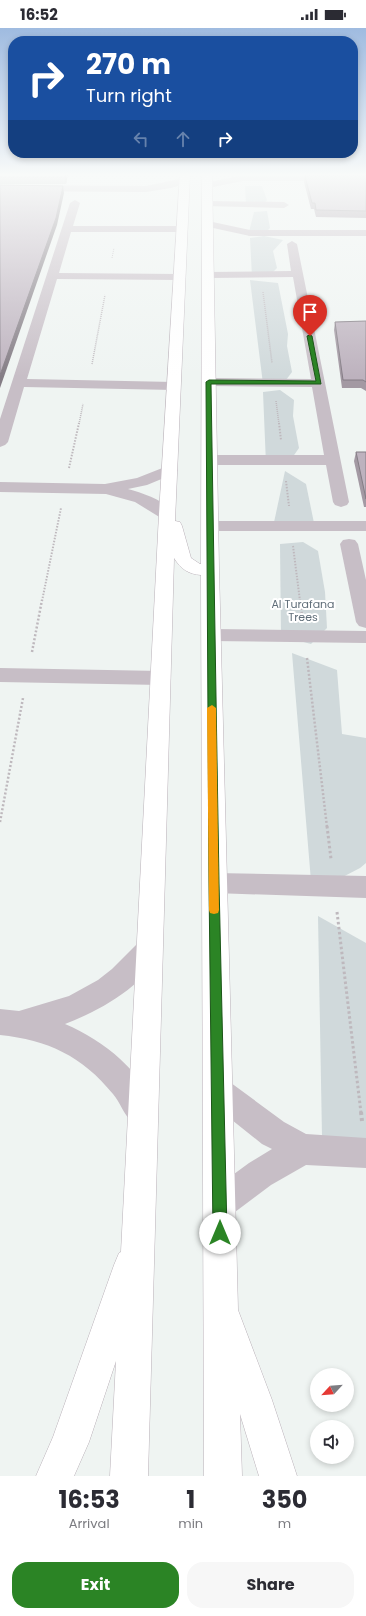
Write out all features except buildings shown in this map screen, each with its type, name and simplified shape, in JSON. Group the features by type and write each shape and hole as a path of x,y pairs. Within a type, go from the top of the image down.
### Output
{"main road":[{"path":"182,242 180,277 187,323 202,351 209,359"},
{"path":"210,242 208,275 210,569 223,1476"},
{"path":"129,1476 167,514 174,386 187,323"},
{"path":"167,514 173,525 178,548 189,568 200,571 210,569"},
{"path":"55,1476 70,1442 93,1370 138,1245"},
{"path":"220,1305 254,1400 278,1476"}],"street":[{"path":"0,442 63,242"},
{"path":"292,244 341,502"},
{"path":"208,275 298,274"},
{"path":"52,276 180,277"},
{"path":"209,382 319,383"},
{"path":"18,383 174,386"},
{"path":"210,460 333,460"},
{"path":"0,487 105,488 141,482 170,470"},
{"path":"105,488 140,498 155,505 167,514"},
{"path":"210,526 366,526"},
{"path":"349,544 366,622"},
{"path":"211,635 366,637"},
{"path":"0,675 161,678"},
{"path":"214,883 366,888"},
{"path":"9,1023 50,1016 79,1006 100,994 130,971 149,949"},
{"path":"9,1023 48,1030 76,1043 102,1061 124,1084 143,1112"},
{"path":"217,1090 273,1133 304,1149 366,1153"},
{"path":"220,1204 274,1164 304,1149"}],"path":[{"path":"261,274 366,1153"}],"green space":[{"path":"250,242 282,242 273,251 277,268 271,274 252,277"},
{"path":"250,280 278,283 288,334 287,346 292,372 286,380 263,384"},
{"path":"280,390 294,400 293,416 299,448 292,458 266,464 263,392"},
{"path":"285,471 306,484 314,523 273,527"},
{"name":"Al Turafana Trees","path":"303,542 318,551 325,592 327,628 311,644 281,636 280,544"},
{"name":"Al Turafana Trees","path":"292,653 337,670 342,734 366,738 366,863 360,868 312,893"},
{"path":"318,916 366,943 366,1139 322,1136"}],"slow traffic":[{"path":"212,708 214,910"}],"route":[{"path":"220,1233 214,883 209,382 319,383 310,336"}]}
